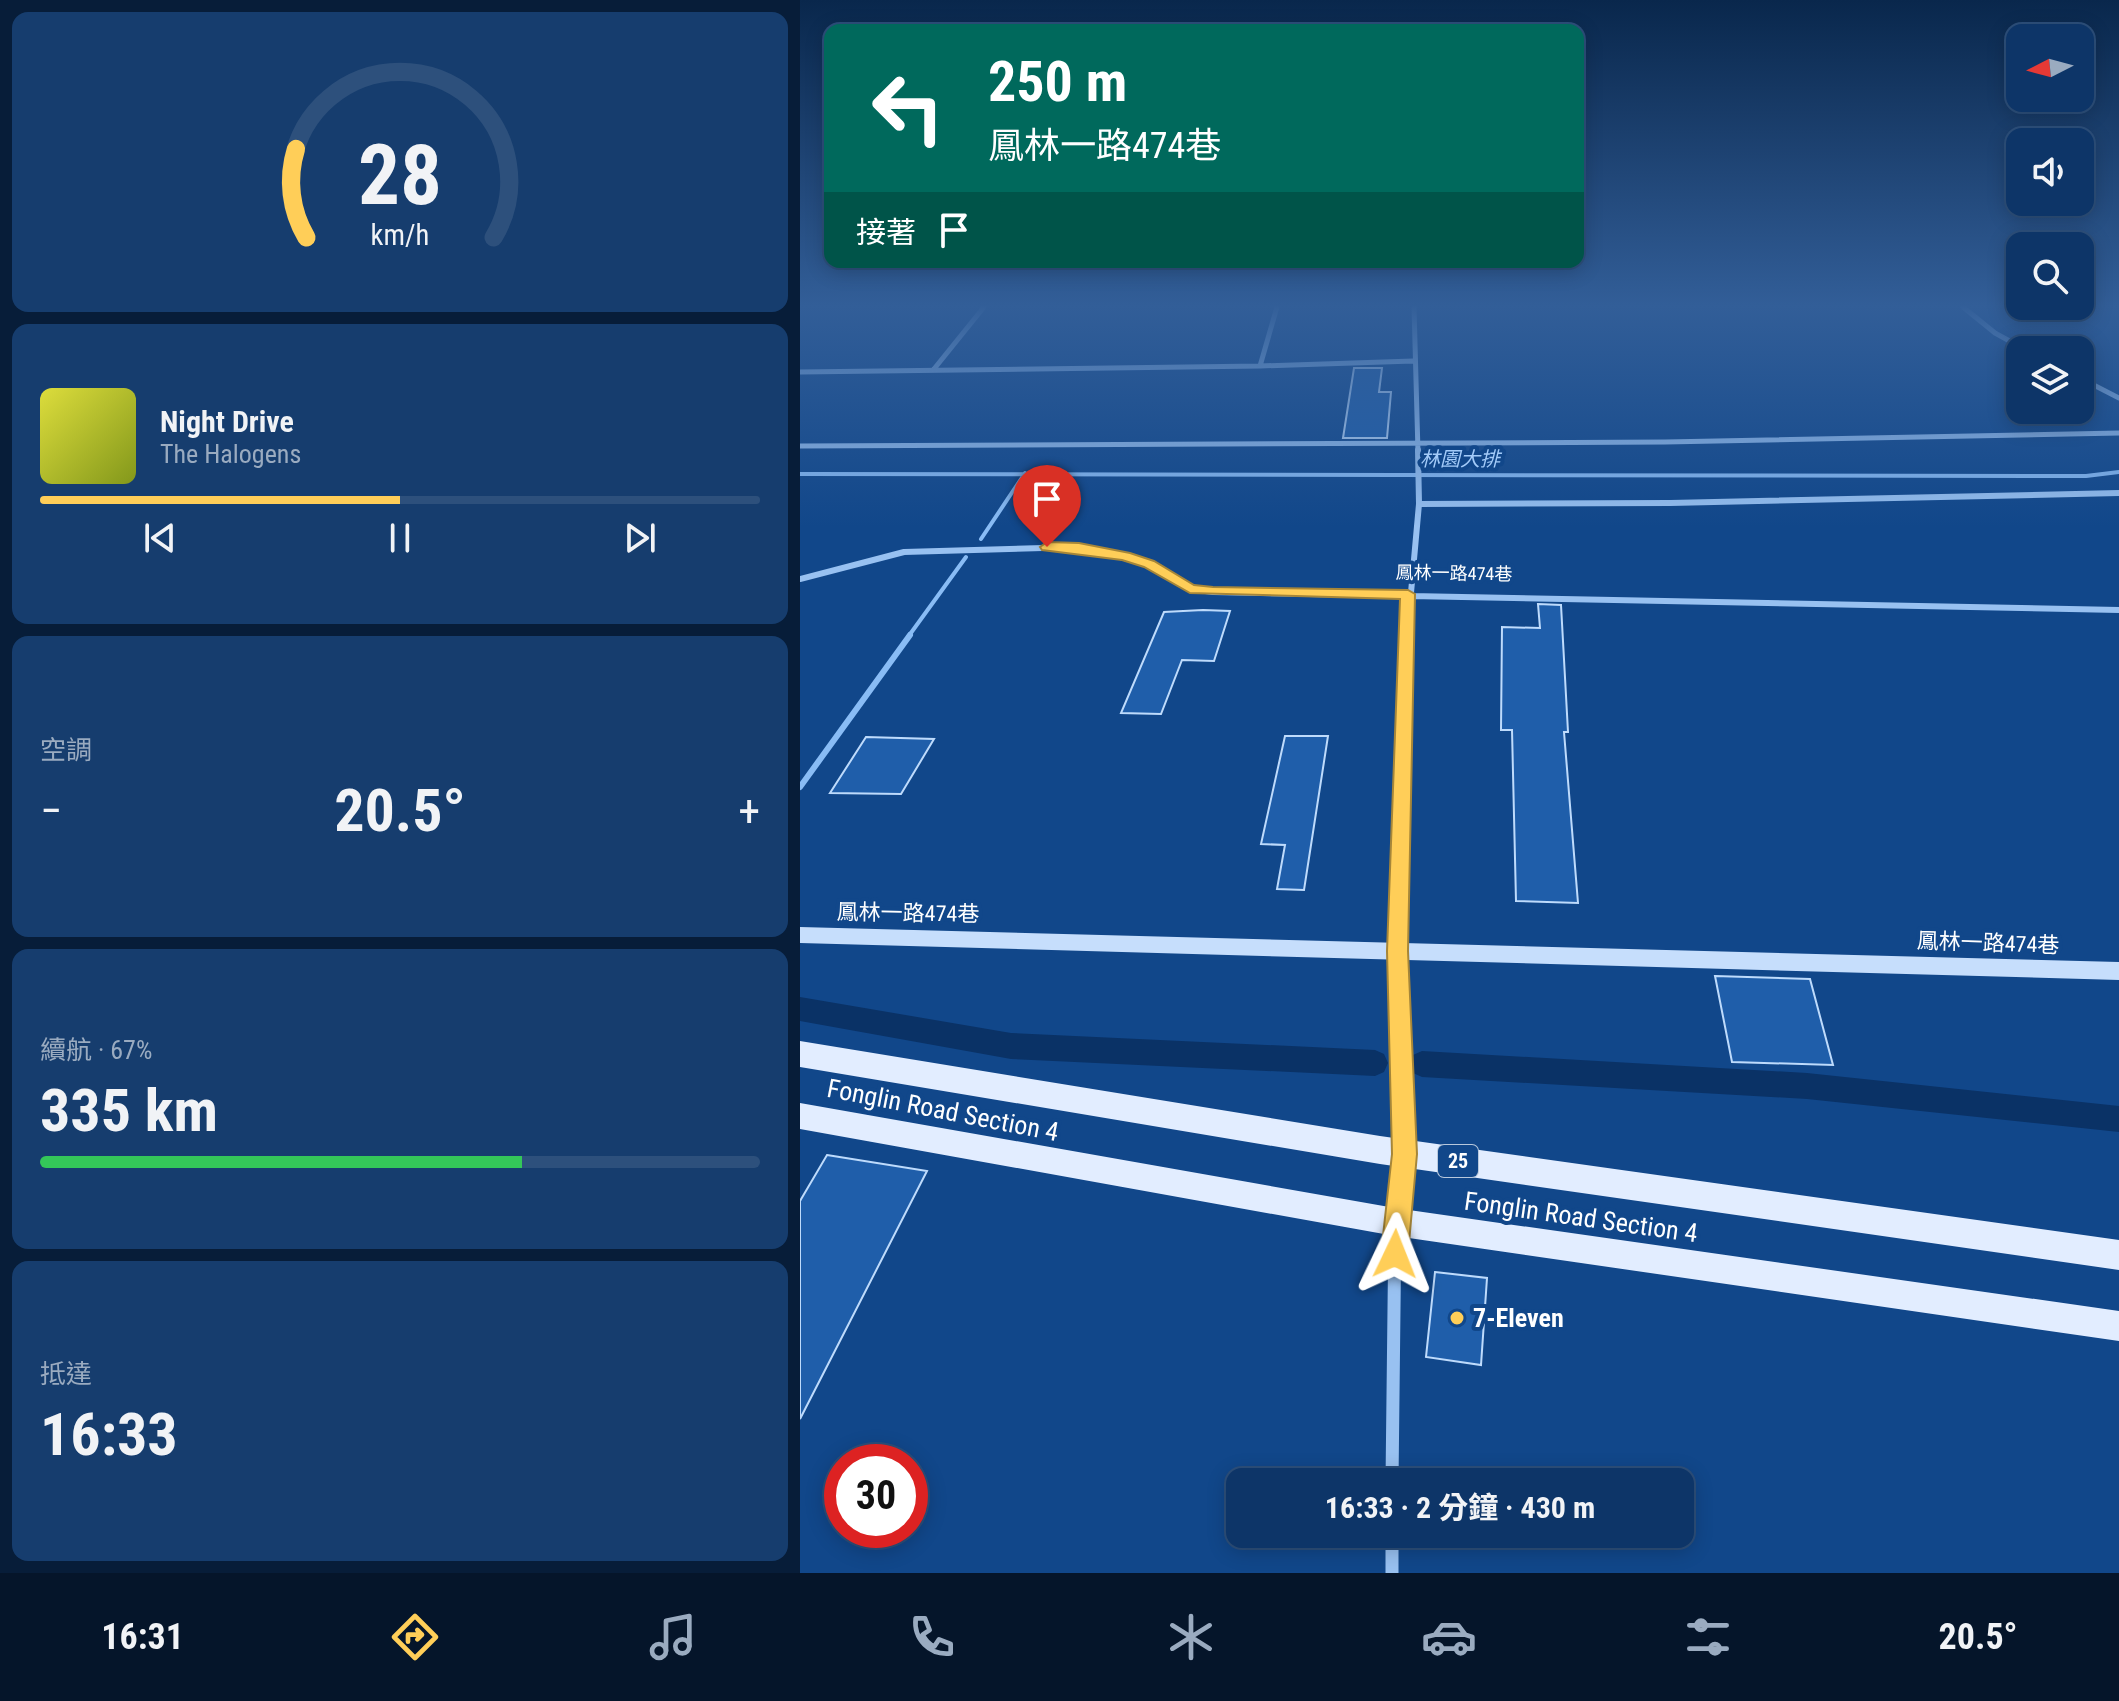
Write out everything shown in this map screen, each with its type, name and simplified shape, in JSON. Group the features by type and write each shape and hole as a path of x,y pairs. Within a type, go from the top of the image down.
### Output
{"main road":[{"name":"Fonglin Road Section 4","path":"800,1054 1404,1154 2119,1255"},
{"name":"Fonglin Road Section 4","path":"800,1116 1395,1222 2119,1326"}],"street":[{"path":"1392,1468 1395,1222 1404,1154 1397,951 1408,594 1418,501 1414,380"},
{"path":"2094,385 2119,398"},
{"path":"800,446 1418,446 2119,433"},
{"path":"1418,501 1670,503 2119,493"},
{"name":"鳳林一路474巷","path":"800,579 904,552 1079,547 1149,564 1190,589 2119,610"},
{"name":"鳳林一路474巷","path":"800,935 2119,971"},
{"path":"1392,1548 1392,1573"}],"building":[{"path":"1352,380 1380,380 1379,392 1391,392 1387,438 1343,438"},
{"path":"1538,604 1561,605 1568,732 1564,732 1578,903 1516,901 1512,730 1501,730 1502,627 1540,628"},
{"path":"1230,611 1214,661 1182,660 1161,714 1121,713 1164,612"},
{"path":"1285,736 1328,736 1304,890 1277,889 1285,845 1261,844"},
{"path":"866,737 934,739 901,794 830,793"},
{"path":"1715,976 1810,979 1833,1065 1732,1062"},
{"path":"827,1155 927,1171 800,1419 800,1201"},
{"name":"7-Eleven","path":"1435,1272 1487,1278 1481,1365 1426,1357"}],"waterway":[{"name":"林園大排","path":"1024,474 2086,476 2119,472"},
{"name":"林園大排","path":"800,474 1024,474"},
{"path":"981,539 1024,474"},
{"path":"908,637 966,557"},
{"path":"800,787 910,635"},
{"path":"800,1009 1011,1046 1375,1063"},
{"path":"1422,1064 1807,1086 2119,1119"}],"place":[{"name":"7-Eleven","path":"1457,1318"}],"route":[{"path":"1047,547 1079,547 1125,556 1149,564 1190,589 1213,592 1408,594 1397,951 1404,1154 1395,1222 1395,1254"}]}
